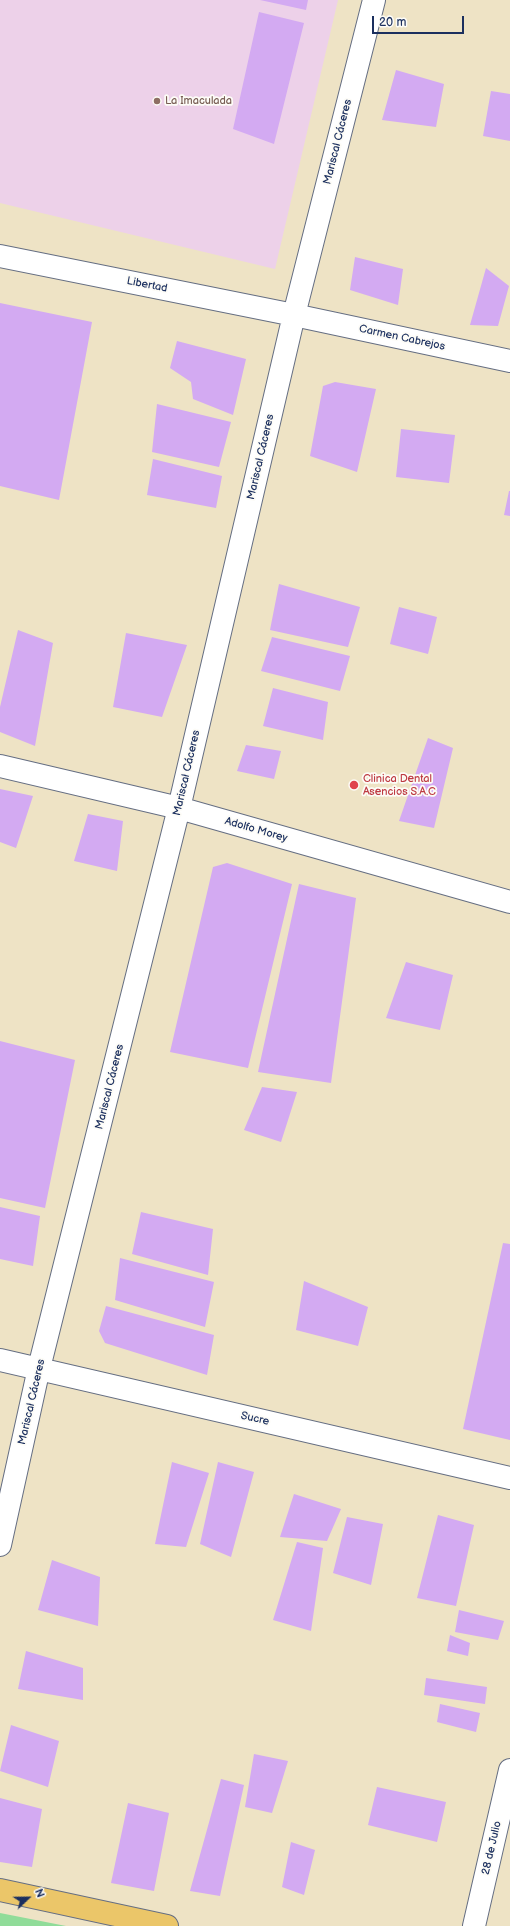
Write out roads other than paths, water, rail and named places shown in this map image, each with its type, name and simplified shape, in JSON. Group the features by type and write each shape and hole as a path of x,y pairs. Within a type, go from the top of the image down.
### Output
{"main road":[{"path":"0,1890 167,1926"}],"street":[{"name":"Mariscal Cáceres","path":"0,1545 39,1368 179,808 294,315 374,0"},
{"name":"Libertad","path":"0,256 294,315"},
{"name":"Carmen Cabrejos","path":"294,315 510,361"},
{"name":"Adolfo Morey","path":"0,766 179,808 510,902"},
{"name":"Sucre","path":"0,1360 510,1478"},
{"name":"28 de Julio","path":"474,1926 510,1770"}],"place":[{"name":"La Imaculada","path":"157,101"},
{"name":"Clinica Dental Asencios S.A.C","path":"354,785"}]}
